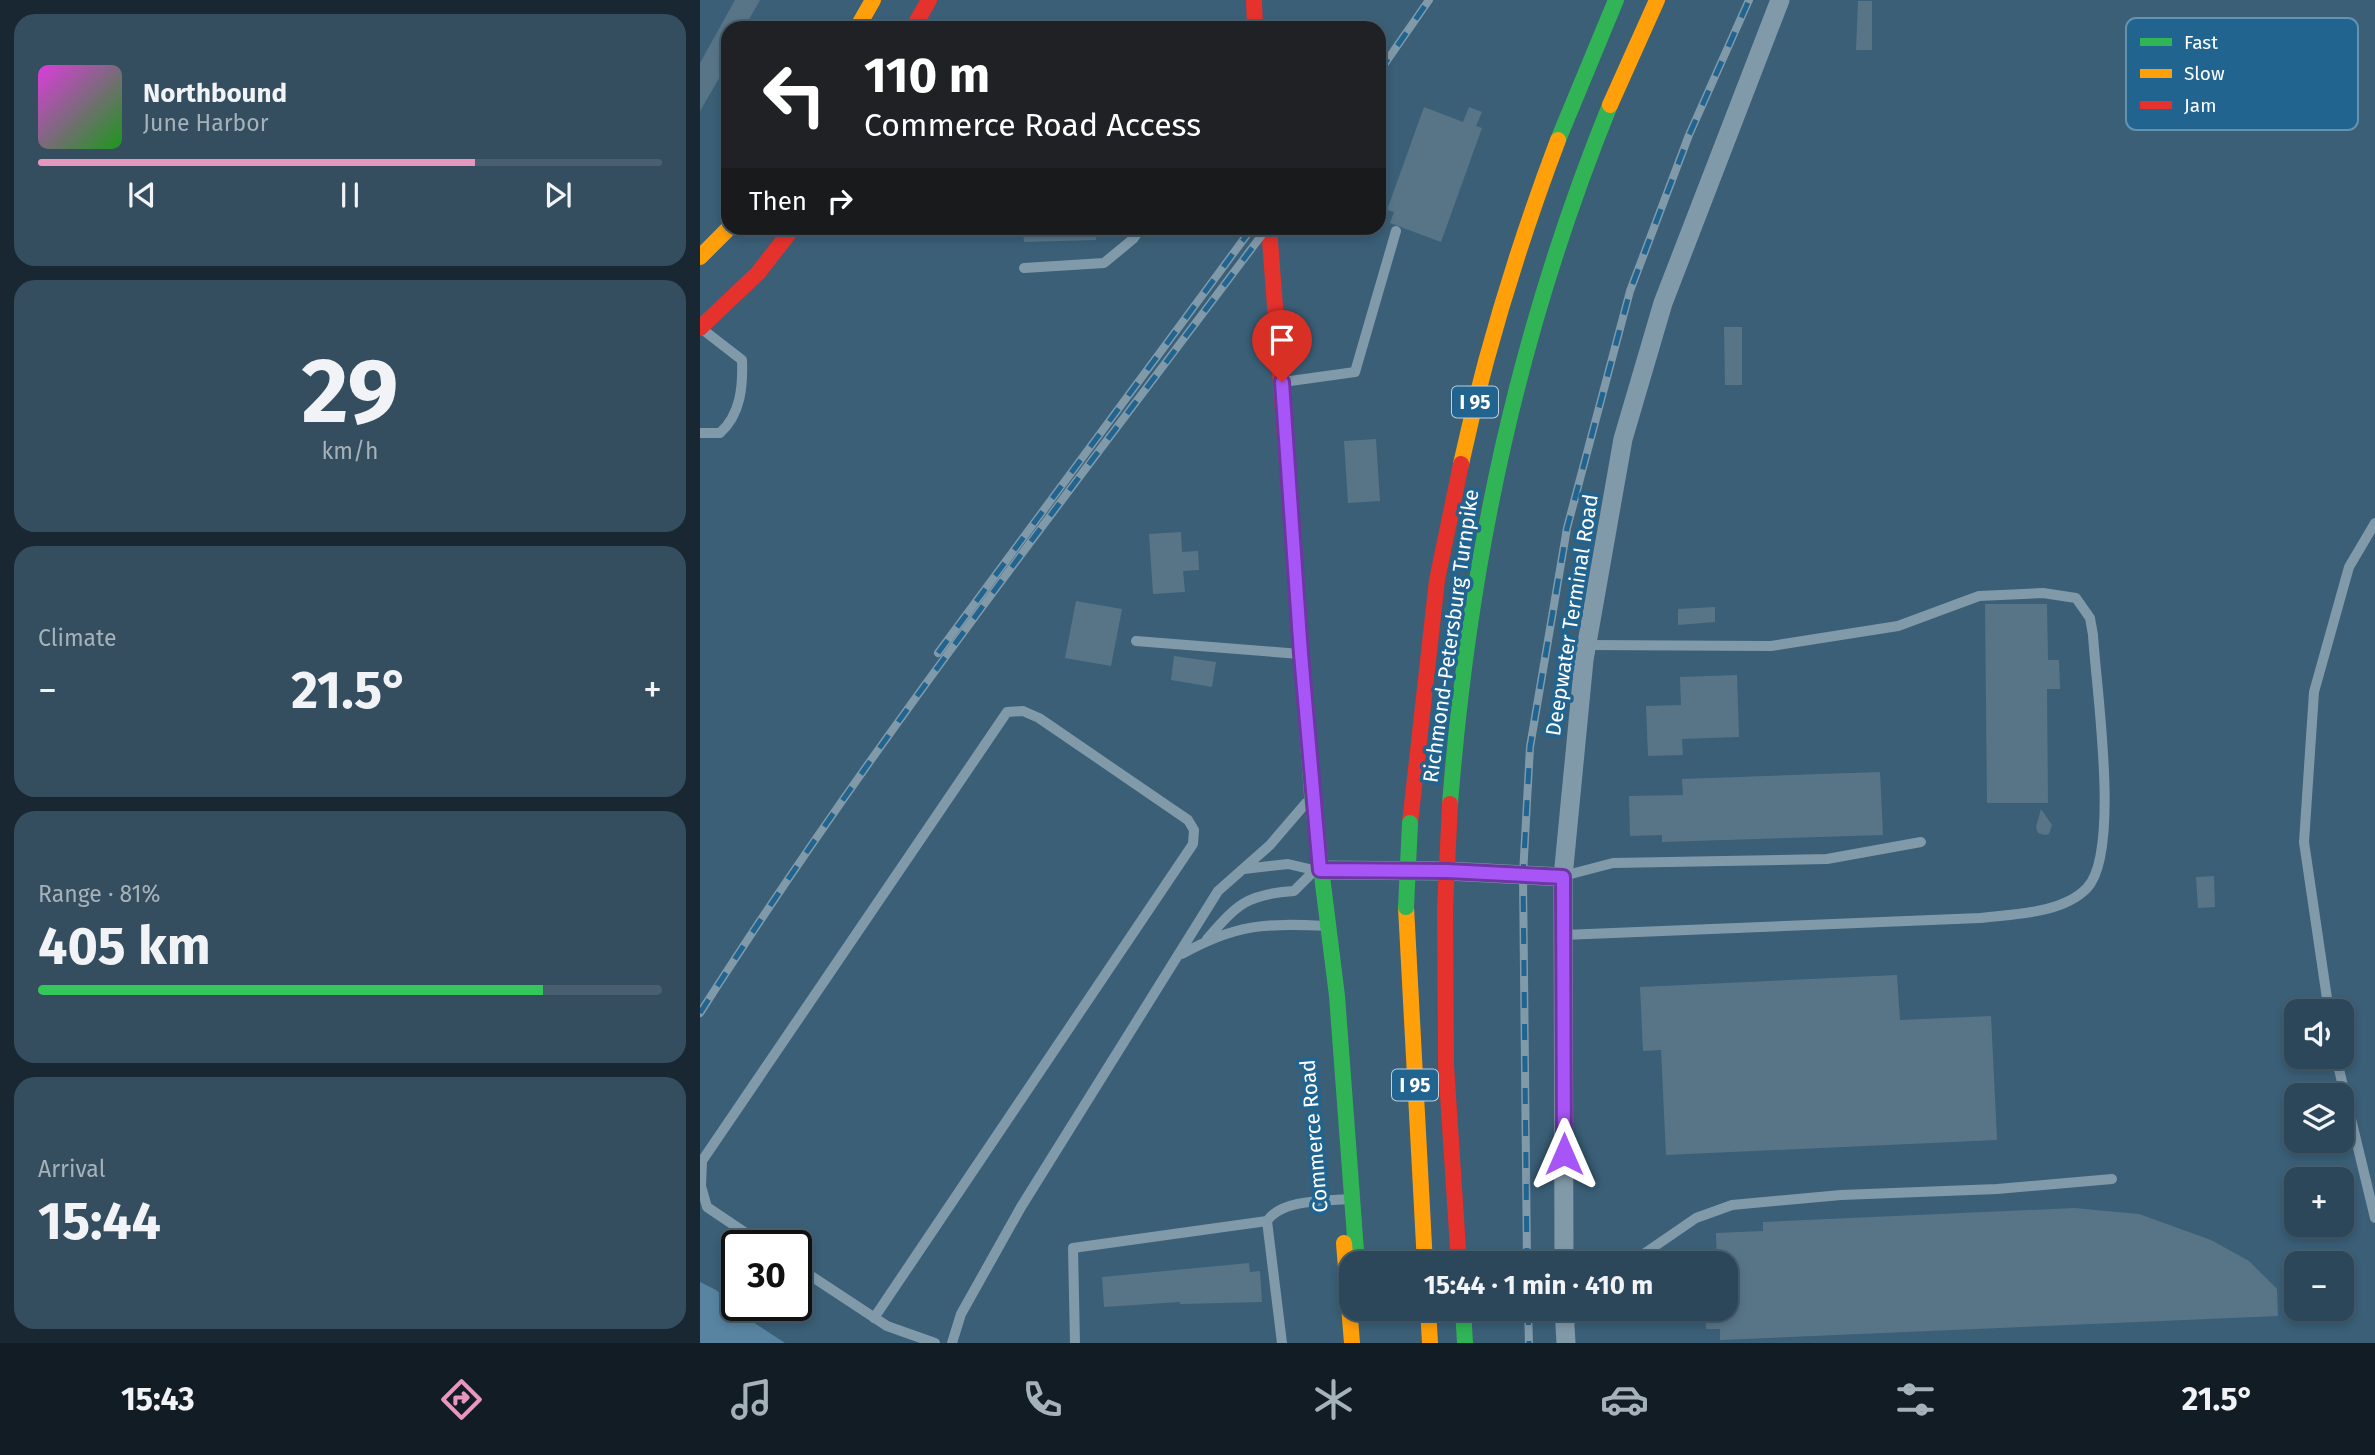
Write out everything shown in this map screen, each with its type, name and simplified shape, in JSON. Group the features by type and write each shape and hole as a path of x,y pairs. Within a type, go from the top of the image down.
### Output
{"main road":[{"path":"861,21 873,0"},
{"path":"917,21 929,0"},
{"path":"1254,0 1255,21"},
{"name":"Richmond-Petersburg Turnpike","path":"1424,1251 1406,907 1410,823 1437,580 1473,409 1523,233 1582,78 1616,0"},
{"name":"Richmond-Petersburg Turnpike","path":"1459,1251 1446,1065 1445,908 1454,734 1484,520 1528,340 1582,179 1640,32 1657,0"},
{"path":"700,257 722,235"},
{"path":"700,328 758,273 788,235"},
{"name":"Commerce Road","path":"1270,235 1317,871 1337,996 1352,1343"},
{"name":"Commerce Road","path":"1346,1199 1355,1251"},
{"path":"1362,1321 1364,1343"},
{"path":"1429,1321 1430,1343"},
{"path":"1464,1321 1465,1343"}],"street":[{"name":"Deepwater Terminal Road","path":"1564,1251 1563,877 1586,645 1623,439 1663,303 1780,0"},
{"path":"1317,871 1447,871 1563,877"}],"lane":[{"path":"1282,382 1355,372 1396,232"},
{"path":"1024,268 1104,263 1136,235"},
{"path":"700,328 741,360 743,376 738,405 730,423 720,433 700,433"},
{"path":"2327,999 2304,842 2314,692 2349,567 2375,523"},
{"path":"1563,935 1980,918 2038,911 2068,900 2087,888 2100,868 2105,841 2105,797 2093,635 2090,618 2077,598 2043,593 1979,596 1898,626 1771,646 1586,645"},
{"path":"1136,641 1301,654"},
{"path":"741,1230 707,1207 701,1186 702,1161 1007,712 1023,711 1039,718 1188,820 1194,830 1192,844 874,1318"},
{"path":"952,1343 961,1314 1021,1207 1182,954 1218,891 1270,845 1312,796"},
{"path":"1563,877 1613,863 1827,859 1921,842"},
{"path":"1243,869 1288,864 1317,871"},
{"path":"1206,941 1239,904 1270,892 1294,891 1317,871"},
{"path":"1182,954 1206,941 1248,926 1326,926"},
{"path":"2339,1069 2375,1218"},
{"path":"1648,1251 1696,1218 1732,1205 1841,1195 1997,1189 2112,1179"},
{"path":"1282,1343 1267,1221 1273,1212 1285,1207 1346,1199"},
{"path":"1075,1343 1073,1248 1267,1221"},
{"path":"812,1277 887,1326 935,1343"}],"water":[{"path":"700,1282 721,1294 721,1321 752,1321 785,1343 700,1343"}],"building":[{"path":"735,0 760,0 748,21 723,21"},
{"path":"1858,1 1872,1 1872,50 1856,50"},
{"path":"721,25 721,75 700,111 700,63"},
{"path":"1424,107 1463,122 1469,107 1482,112 1476,126 1482,128 1441,242 1390,223 1394,212 1387,210"},
{"path":"1024,235 1096,235 1096,240 1024,242"},
{"path":"1724,327 1742,327 1742,385 1725,385"},
{"path":"1376,439 1380,501 1348,503 1344,441"},
{"path":"1181,532 1182,552 1198,551 1199,570 1183,571 1185,592 1153,594 1149,534"},
{"path":"1076,601 1122,609 1111,666 1065,658"},
{"path":"1985,604 2047,604 2048,660 2059,660 2060,689 2047,689 2048,803 1987,803"},
{"path":"1715,607 1715,622 1678,625 1678,609"},
{"path":"1174,656 1216,662 1212,687 1171,680"},
{"path":"1737,675 1739,737 1682,739 1683,755 1648,756 1646,706 1681,705 1680,677"},
{"path":"1880,772 1883,835 1662,842 1662,835 1630,836 1629,796 1683,795 1682,779"},
{"path":"2041,809 2052,825 2049,834 2045,835 2038,833 2036,827"},
{"path":"2214,876 2215,907 2198,908 2196,877"},
{"path":"1897,975 1900,1020 1991,1016 1997,1140 1666,1155 1661,1050 1643,1051 1640,987"},
{"path":"2074,1208 2139,1214 2211,1240 2249,1261 2277,1289 2278,1316 1720,1340 1720,1329 1706,1329 1706,1321 1738,1321 1738,1251 1717,1251 1716,1233 1763,1231 1763,1222"},
{"path":"1249,1263 1250,1272 1260,1271 1262,1302 1180,1302 1104,1307 1102,1277"}],"railway":[{"path":"1386,62 1429,0"},
{"path":"1527,1251 1523,875 1530,747 1567,528 1630,291 1689,135 1749,0"},
{"path":"938,653 1247,235"},
{"path":"700,1013 834,812 905,713 1262,235"},
{"path":"1528,1321 1529,1343"}],"traffic: fast":[{"path":"1558,140 1616,0"},
{"path":"1450,804 1470,624 1503,448 1549,276 1577,190 1610,105"},
{"path":"1295,568 1312,796 1337,996 1356,1251"},
{"path":"1406,907 1410,823"},
{"path":"1464,1321 1465,1343"}],"traffic: slow":[{"path":"861,21 873,0"},
{"path":"1610,105 1657,0"},
{"path":"1461,464 1504,300 1558,140"},
{"path":"700,257 722,235"},
{"path":"1406,907 1424,1251"},
{"path":"1344,1243 1352,1343"},
{"path":"1429,1321 1430,1343"}],"traffic: jam":[{"path":"917,21 929,0"},
{"path":"1254,0 1255,21"},
{"path":"700,328 758,273 788,235"},
{"path":"1270,235 1295,568"},
{"path":"1410,823 1437,580 1461,464"},
{"path":"1445,908 1450,804"},
{"path":"1445,908 1446,1065 1458,1251"}],"route":[{"path":"1282,382 1312,796 1320,870 1447,871 1563,877 1564,1154"}]}
